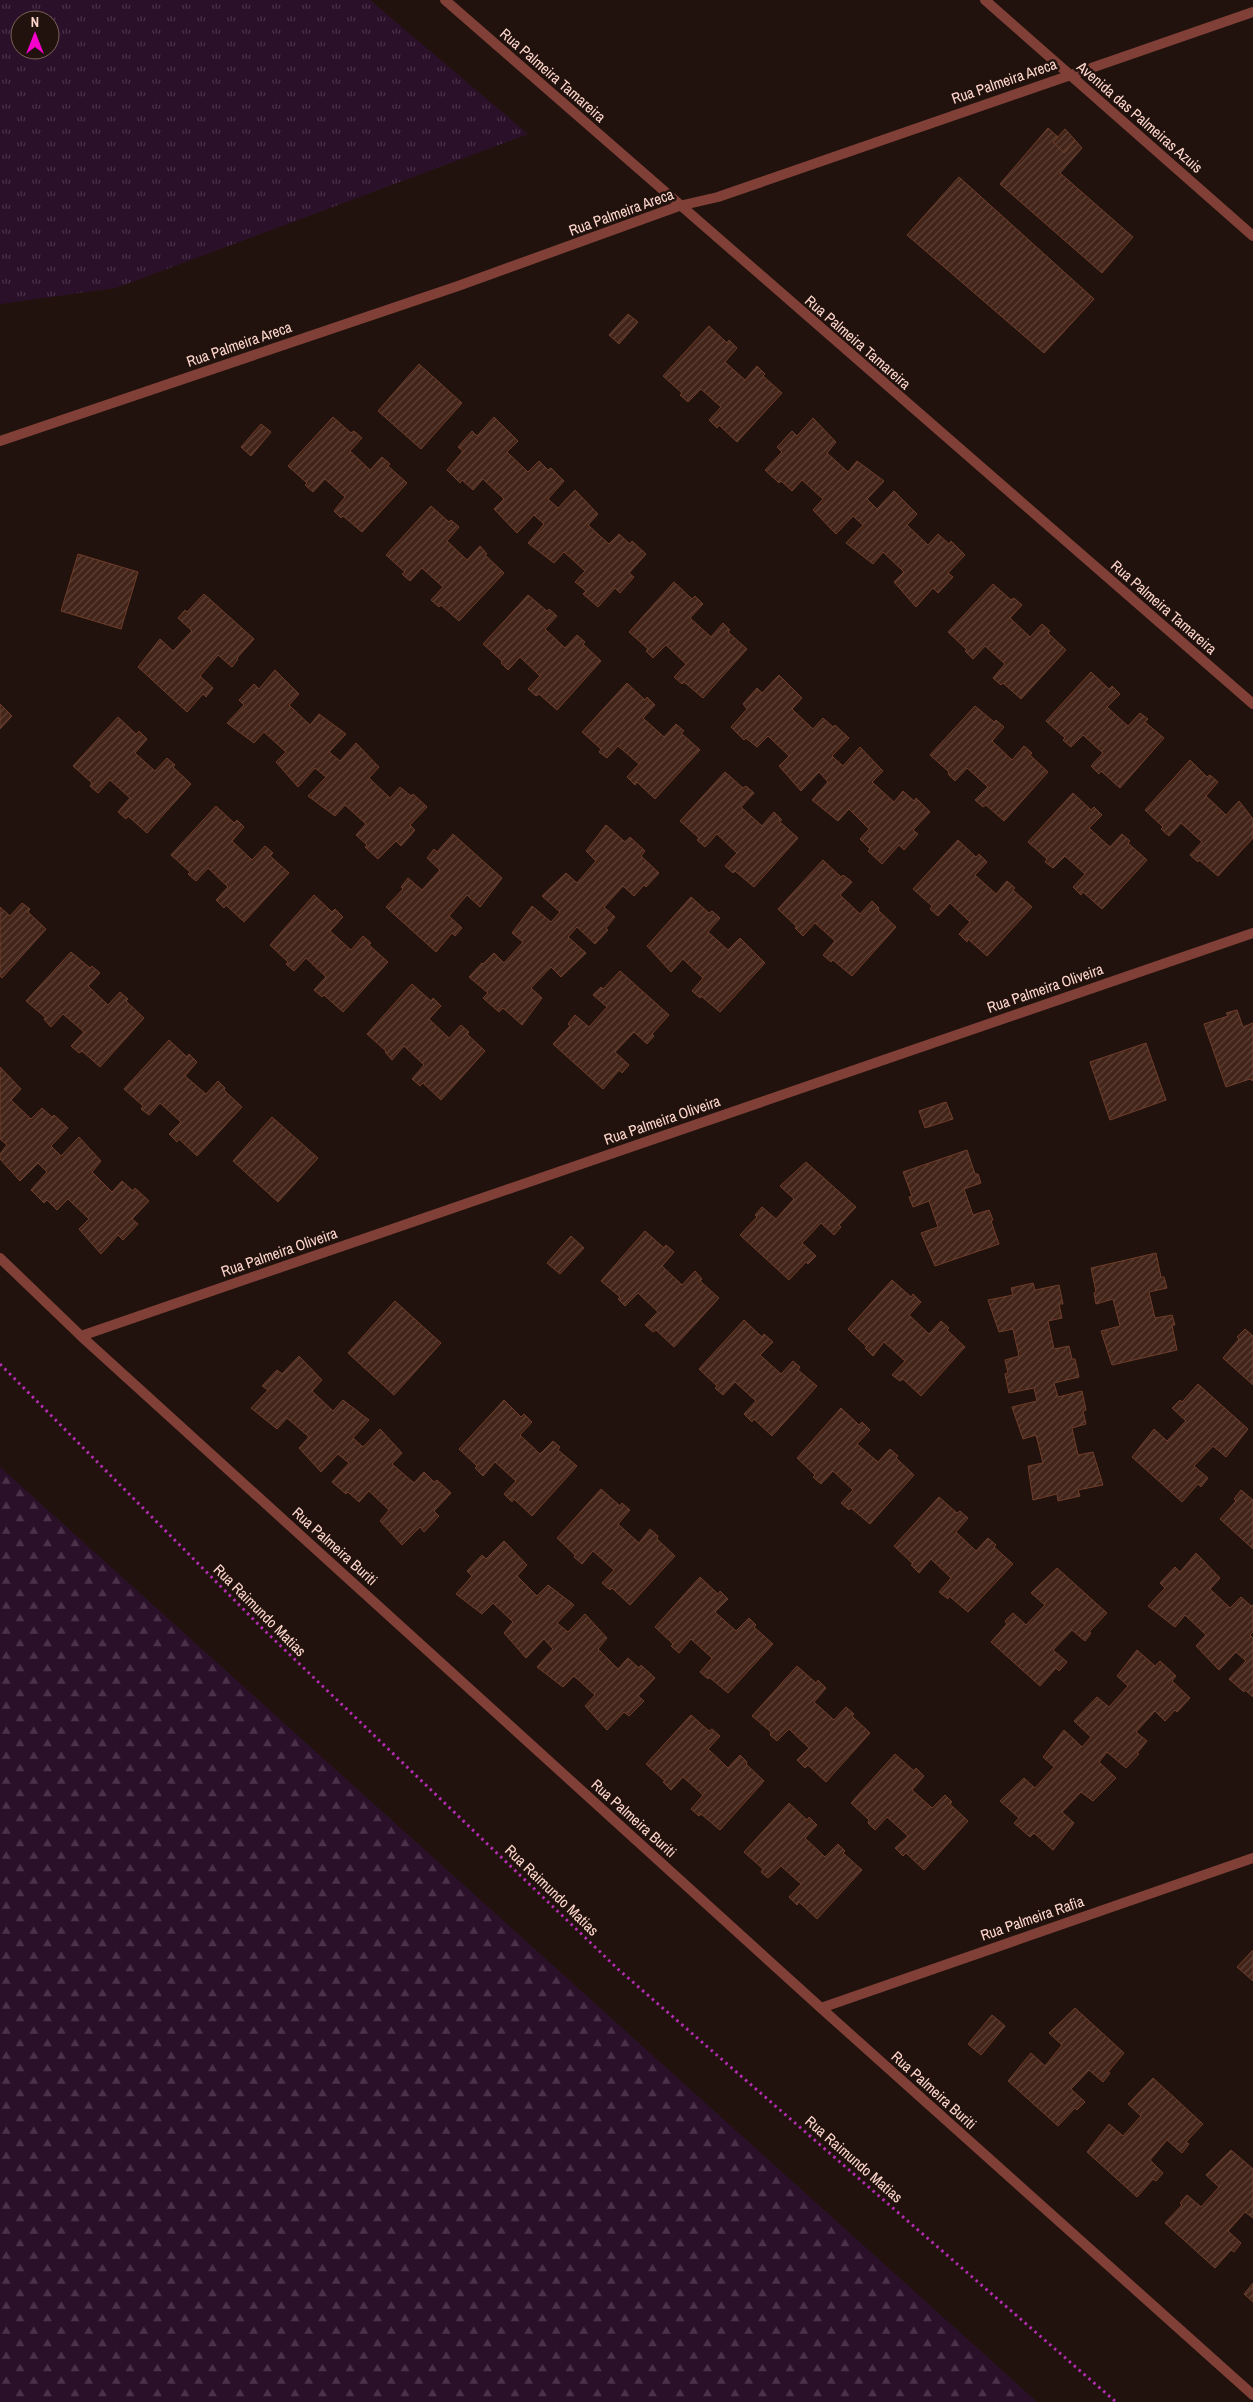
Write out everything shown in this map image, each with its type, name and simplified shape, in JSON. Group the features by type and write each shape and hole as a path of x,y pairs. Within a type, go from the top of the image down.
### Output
{"street":[{"name":"Rua Palmeira Tamareira","path":"445,0 679,206 1253,704"},
{"name":"Avenida das Palmeiras Azuis","path":"985,0 1253,236"},
{"name":"Rua Palmeira Areca","path":"0,441 448,289 679,206 718,197 1069,74 1253,12"},
{"name":"Rua Palmeira Oliveira","path":"81,1336 1253,933"},
{"name":"Rua Palmeira Buriti","path":"0,1258 81,1336 820,2008 1253,2395"},
{"name":"Rua Palmeira Rafia","path":"820,2008 1253,1858"}],"path":[{"name":"Rua Raimundo Matias","path":"0,1364 264,1630 619,1970 1116,2402"}],"green space":[{"path":"0,0 370,0 528,134 116,288 0,304"},
{"path":"0,1467 1037,2402 0,2402"}],"building":[{"path":"1048,128 1058,137 1053,142 1064,153 1075,140 1082,148 1060,173 1133,237 1102,273 1000,184"},
{"path":"1065,129 1075,140 1064,153 1053,142"},
{"path":"959,177 1094,299 1044,353 907,235"},
{"path":"628,314 638,322 619,344 609,335"},
{"path":"709,326 727,343 729,340 737,348 725,362 745,380 757,366 765,374 763,376 782,393 737,442 719,425 717,428 709,420 721,407 701,389 688,402 680,395 682,393 663,376"},
{"path":"419,364 462,403 421,449 378,411"},
{"path":"333,417 351,433 354,431 362,438 350,451 370,470 382,457 390,464 388,466 407,483 362,532 334,511 345,497 325,479 313,492 305,485 307,483 288,466"},
{"path":"494,417 518,441 507,452 528,472 539,461 548,470 551,468 564,481 548,499 558,508 575,490 598,514 588,525 609,544 619,534 630,544 632,541 646,554 629,573 634,577 620,593 615,588 598,607 583,594 586,591 575,582 585,571 564,552 554,563 528,543 544,524 534,515 517,533 494,509 504,499 483,479 473,490 462,480 460,483 447,470 463,451 458,447 472,431 477,436"},
{"path":"813,418 836,442 827,453 848,472 857,461 884,481 867,499 877,509 894,491 917,514 907,525 928,545 938,534 949,544 951,541 965,555 948,573 953,577 938,593 933,588 916,607 894,582 904,572 883,552 873,564 846,543 863,525 853,516 836,534 813,510 823,499 802,480 792,491 781,481 779,483 765,470 782,452 777,447 792,431 797,436"},
{"path":"261,424 271,432 251,456 241,447"},
{"path":"431,506 449,522 451,520 459,527 447,541 467,560 480,546 487,554 485,555 504,573 459,621 441,605 439,607 431,600 443,587 422,568 410,581 402,574 405,572 386,555"},
{"path":"78,554 138,572 121,629 61,611"},
{"path":"674,582 692,599 695,596 703,604 690,618 711,637 723,623 730,630 728,632 747,649 703,698 684,682 682,684 674,677 686,664 666,645 653,658 646,651 648,649 629,632"},
{"path":"993,584 1011,600 1014,598 1022,605 1010,618 1030,637 1042,624 1050,631 1048,633 1066,650 1021,699 1003,683 1001,685 993,678 1005,664 985,646 973,659 965,651 967,650 948,632"},
{"path":"204,594 254,639 237,658 232,667 218,655 200,676 213,688 206,697 203,694 187,712 138,667 160,639 173,651 192,631 178,618 185,610 187,612"},
{"path":"528,595 547,611 549,609 557,616 545,629 565,648 577,635 585,642 583,644 601,661 557,710 539,694 536,696 528,689 540,676 520,657 508,670 501,663 502,661 483,644"},
{"path":"275,670 299,694 289,705 310,725 319,714 346,734 329,752 340,761 356,743 379,767 369,778 390,798 400,787 411,796 413,794 427,807 410,825 415,830 401,846 396,841 378,859 356,835 366,824 345,805 335,816 308,796 326,777 315,768 298,787 276,762 286,752 264,732 254,743 227,723 244,705 239,700 254,684 259,689"},
{"path":"1091,672 1109,689 1112,686 1120,694 1107,707 1128,726 1140,713 1148,719 1145,722 1164,738 1120,788 1101,771 1099,774 1091,766 1103,753 1083,735 1071,747 1063,740 1065,738 1046,721"},
{"path":"779,675 802,698 792,709 813,729 823,718 833,727 835,725 849,738 832,756 843,766 860,747 883,771 872,782 894,802 903,791 914,801 916,798 930,812 913,830 918,834 904,850 899,845 882,864 868,851 870,849 860,839 869,829 849,809 838,821 812,800 828,782 819,772 801,791 779,766 789,756 768,736 757,747 746,738 744,740 731,727 747,709 743,704 757,688 762,693"},
{"path":"627,683 645,700 647,697 655,705 643,718 664,737 676,724 684,731 681,733 700,750 655,799 637,782 635,785 627,777 639,764 618,746 607,758 599,752 601,749 582,732"},
{"path":"0,704 12,716 0,729"},
{"path":"975,706 994,722 996,720 1004,727 992,741 1012,760 1024,746 1032,753 1030,755 1048,772 1004,821 986,805 983,807 975,800 988,787 967,768 955,781 948,774 949,772 930,755"},
{"path":"118,717 136,734 139,731 147,739 135,753 155,771 167,758 175,765 173,767 191,784 147,833 128,816 126,819 118,812 130,798 110,780 98,793 90,786 92,783 73,766"},
{"path":"1190,760 1207,777 1210,775 1218,782 1206,796 1226,815 1239,801 1253,819 1253,838 1218,876 1190,855 1202,842 1181,823 1169,836 1161,829 1163,827 1145,810"},
{"path":"725,772 743,788 746,786 754,793 741,807 762,826 774,812 782,820 779,821 798,838 754,887 735,871 733,873 725,866 737,853 717,834 705,847 697,840 699,838 680,821"},
{"path":"1073,793 1091,810 1094,807 1102,815 1089,828 1110,847 1122,834 1130,841 1128,843 1147,860 1102,909 1083,892 1081,895 1073,887 1085,874 1065,856 1053,868 1045,862 1047,859 1028,842"},
{"path":"216,806 234,823 237,820 244,827 232,841 252,860 265,846 273,853 270,856 289,873 244,922 226,905 224,908 216,900 228,887 208,868 196,881 188,874 190,872 171,855"},
{"path":"606,825 625,842 630,837 645,851 641,856 659,873 646,887 644,885 634,896 623,886 604,907 615,917 606,928 608,930 595,944 577,927 568,937 586,953 561,977 551,967 531,988 542,998 522,1025 503,1008 499,1012 483,998 488,993 469,977 494,953 504,963 523,942 512,933 532,906 551,922 560,912 542,896 566,873 577,883 596,861 586,851"},
{"path":"453,834 502,878 480,907 467,895 449,916 462,928 455,936 452,933 436,952 386,907 403,889 401,887 408,878 422,890 440,870 427,858 434,849 437,852"},
{"path":"958,840 976,857 979,854 987,862 975,875 996,894 1007,881 1015,888 1013,890 1032,907 987,956 968,939 967,942 959,934 970,922 950,903 938,916 930,909 932,906 913,889"},
{"path":"823,860 841,877 843,875 852,882 840,895 860,914 872,901 879,908 878,910 896,927 852,976 833,960 831,962 823,955 835,941 815,923 803,936 795,928 797,927 778,909"},
{"path":"314,895 332,912 335,909 343,917 330,931 351,950 363,936 371,943 369,945 388,962 343,1012 324,995 322,997 314,990 326,977 306,958 294,971 286,964 288,962 270,945"},
{"path":"691,897 709,913 712,911 720,918 708,932 728,950 740,938 765,963 720,1012 692,991 703,978 683,959 671,972 647,946"},
{"path":"22,903 30,909 28,912 46,929 2,978 0,976 0,907 10,916"},
{"path":"71,952 90,968 92,966 100,973 88,986 108,1005 120,992 128,999 126,1001 144,1018 100,1067 82,1051 79,1053 71,1046 84,1032 63,1014 51,1027 44,1019 46,1018 26,1001"},
{"path":"620,971 669,1015 652,1034 654,1036 647,1044 634,1032 615,1052 629,1065 622,1073 619,1070 603,1089 553,1044 570,1026 568,1024 575,1015 589,1027 607,1007 593,995 601,987 603,989"},
{"path":"412,984 431,1001 433,998 441,1006 429,1019 449,1038 461,1025 469,1032 467,1034 485,1051 441,1100 423,1083 420,1086 412,1079 424,1065 404,1046 392,1060 386,1051 367,1034"},
{"path":"1237,1010 1243,1027 1253,1023 1253,1081 1250,1079 1226,1087 1204,1024 1228,1016 1226,1013"},
{"path":"169,1040 187,1057 189,1054 197,1062 185,1076 206,1094 218,1081 225,1088 224,1090 242,1107 197,1156 179,1139 177,1142 169,1134 181,1122 160,1103 149,1115 141,1109 143,1106 124,1089"},
{"path":"1146,1043 1166,1100 1110,1120 1090,1062"},
{"path":"0,1067 21,1089 11,1100 31,1119 42,1108 52,1117 54,1115 68,1128 51,1146 61,1156 79,1137 101,1161 92,1172 112,1192 122,1181 133,1191 135,1188 149,1201 132,1219 138,1224 123,1240 118,1235 101,1254 79,1229 89,1219 68,1199 57,1210 47,1200 44,1203 31,1190 47,1172 38,1163 20,1181 0,1159 0,1154 7,1145 0,1139"},
{"path":"946,1102 953,1119 925,1128 919,1111"},
{"path":"272,1117 318,1158 278,1202 233,1161"},
{"path":"967,1150 975,1174 978,1174 981,1183 964,1189 973,1215 989,1210 999,1244 935,1266 921,1233 938,1227 929,1201 913,1207 909,1197 912,1196 903,1172"},
{"path":"806,1162 856,1207 839,1225 841,1227 834,1235 821,1223 802,1243 816,1256 808,1264 806,1262 789,1280 740,1235 757,1217 755,1215 762,1207 776,1219 794,1199 780,1186"},
{"path":"645,1231 664,1248 666,1245 674,1252 662,1266 682,1285 695,1271 702,1279 700,1281 719,1298 674,1347 656,1330 653,1332 645,1325 658,1312 638,1293 625,1306 618,1299 620,1297 601,1281"},
{"path":"571,1236 584,1248 560,1274 547,1263"},
{"path":"1156,1253 1161,1277 1164,1277 1167,1288 1149,1292 1155,1318 1172,1315 1175,1325 1172,1325 1177,1350 1112,1365 1101,1331 1120,1326 1113,1299 1096,1304 1094,1293 1096,1292 1091,1268"},
{"path":"892,1280 911,1297 913,1294 921,1302 909,1315 929,1334 941,1321 949,1328 947,1330 965,1347 921,1396 903,1379 900,1381 892,1375 905,1361 884,1342 873,1356 865,1348 867,1347 848,1329"},
{"path":"1033,1283 1035,1290 1059,1285 1063,1304 1059,1304 1062,1318 1048,1321 1054,1349 1069,1346 1072,1359 1075,1359 1079,1377 1054,1383 1058,1397 1082,1391 1086,1410 1083,1411 1086,1424 1072,1428 1078,1455 1093,1452 1103,1485 1078,1490 1080,1496 1058,1501 1057,1494 1033,1500 1028,1466 1043,1463 1036,1435 1023,1439 1012,1407 1037,1401 1034,1388 1009,1393 1005,1374 1008,1373 1005,1360 1019,1356 1013,1329 999,1332 988,1300 1013,1295 1011,1288"},
{"path":"395,1301 441,1343 394,1395 348,1353"},
{"path":"744,1320 762,1337 764,1334 773,1342 760,1355 781,1374 793,1361 800,1367 798,1370 817,1386 772,1436 754,1419 752,1422 744,1414 756,1401 735,1382 723,1395 715,1388 717,1386 699,1369"},
{"path":"1245,1329 1253,1336 1253,1385 1223,1358 1239,1339 1237,1337"},
{"path":"299,1356 322,1380 312,1391 333,1411 343,1400 369,1420 353,1438 363,1447 380,1429 402,1453 392,1464 414,1483 424,1472 434,1482 437,1480 451,1493 434,1511 439,1516 424,1532 420,1527 402,1545 380,1521 389,1510 369,1491 359,1502 332,1482 349,1463 338,1454 321,1472 299,1448 309,1437 287,1418 277,1429 251,1408 268,1390 262,1386 277,1370 282,1374"},
{"path":"1198,1384 1248,1429 1226,1457 1213,1446 1194,1466 1208,1478 1201,1487 1198,1484 1182,1502 1132,1457 1154,1429 1167,1441 1186,1421 1172,1408 1180,1400 1182,1402"},
{"path":"504,1400 521,1417 524,1414 532,1422 520,1435 540,1454 553,1441 560,1447 558,1450 577,1466 532,1516 514,1499 512,1502 504,1494 516,1481 495,1462 483,1476 475,1468 477,1466 459,1449"},
{"path":"841,1408 859,1425 862,1422 870,1430 857,1444 878,1462 890,1449 898,1456 896,1458 914,1475 870,1524 851,1508 849,1510 841,1503 853,1490 833,1471 821,1484 813,1477 815,1475 797,1458"},
{"path":"601,1489 620,1506 622,1503 630,1510 618,1524 639,1543 650,1529 658,1536 657,1539 675,1556 630,1605 612,1588 610,1590 602,1583 614,1570 593,1551 582,1564 557,1538"},
{"path":"1241,1490 1253,1500 1253,1549 1220,1519 1236,1501 1234,1499"},
{"path":"939,1497 957,1513 960,1511 968,1518 956,1532 976,1551 988,1538 996,1545 994,1547 1013,1564 968,1612 949,1596 948,1599 939,1592 951,1578 931,1559 919,1573 911,1565 913,1564 894,1546"},
{"path":"504,1541 527,1565 517,1576 537,1596 548,1585 574,1605 557,1623 568,1632 585,1614 607,1638 598,1649 618,1669 628,1658 639,1668 641,1665 655,1678 638,1696 644,1701 629,1716 624,1712 607,1730 585,1706 595,1695 574,1676 563,1687 537,1667 553,1649 544,1639 526,1658 504,1633 513,1622 493,1603 482,1614 456,1594 472,1576 467,1571 482,1555 486,1559"},
{"path":"1196,1553 1220,1578 1210,1589 1230,1608 1241,1597 1251,1606 1253,1605 1253,1632 1250,1635 1253,1638 1253,1697 1229,1679 1246,1661 1236,1652 1219,1670 1196,1646 1206,1635 1185,1615 1175,1627 1148,1606 1165,1588 1160,1583 1175,1567 1180,1572"},
{"path":"1057,1568 1107,1613 1089,1632 1091,1633 1085,1641 1072,1630 1053,1650 1067,1662 1059,1671 1056,1668 1040,1686 991,1642 1007,1624 1005,1621 1013,1613 1026,1625 1045,1605 1031,1593"},
{"path":"700,1577 718,1594 720,1591 728,1599 715,1612 736,1631 749,1618 756,1625 754,1627 773,1644 728,1693 700,1672 712,1658 691,1639 679,1653 671,1646 673,1644 655,1627"},
{"path":"1137,1650 1155,1666 1160,1661 1176,1676 1172,1681 1190,1698 1177,1712 1175,1710 1165,1721 1155,1711 1136,1732 1147,1741 1137,1753 1139,1754 1126,1768 1107,1752 1099,1762 1116,1778 1093,1801 1081,1792 1062,1812 1074,1823 1053,1850 1034,1833 1030,1837 1014,1823 1019,1818 1000,1801 1024,1778 1035,1788 1054,1767 1043,1757 1064,1730 1082,1747 1091,1737 1074,1721 1097,1697 1109,1707 1128,1686 1117,1676"},
{"path":"797,1666 816,1683 818,1680 826,1688 814,1702 834,1720 846,1707 854,1714 852,1716 870,1733 826,1782 808,1765 805,1768 797,1760 809,1748 789,1729 777,1741 770,1735 771,1732 752,1716"},
{"path":"691,1715 709,1731 712,1729 720,1736 708,1749 728,1768 740,1755 747,1762 746,1764 764,1781 720,1830 701,1814 699,1816 691,1809 703,1795 683,1777 671,1790 663,1782 665,1781 646,1764"},
{"path":"895,1754 914,1771 916,1768 924,1776 912,1790 932,1808 945,1795 952,1802 950,1804 968,1821 924,1870 906,1853 903,1856 895,1848 908,1836 887,1817 875,1830 868,1823 869,1820 851,1803"},
{"path":"789,1803 807,1820 809,1817 817,1825 805,1838 825,1857 838,1844 845,1851 843,1853 862,1870 817,1919 799,1902 797,1905 789,1897 801,1884 781,1866 768,1878 761,1872 763,1869 744,1852"},
{"path":"1253,1950 1253,1981 1237,1967"},
{"path":"1075,2008 1124,2053 1108,2072 1110,2073 1103,2082 1089,2070 1071,2089 1085,2102 1077,2110 1075,2108 1058,2126 1008,2081 1031,2053 1045,2066 1062,2045 1049,2033"},
{"path":"992,2015 1005,2026 981,2055 968,2044"},
{"path":"1153,2078 1203,2124 1186,2142 1189,2144 1182,2153 1167,2140 1150,2160 1163,2173 1156,2181 1153,2179 1137,2197 1087,2152 1109,2124 1123,2136 1141,2116 1128,2104"},
{"path":"1231,2150 1253,2169 1253,2218 1245,2212 1228,2231 1241,2243 1234,2252 1231,2250 1215,2268 1165,2223 1182,2205 1180,2203 1187,2195 1201,2207 1219,2187 1206,2175"},
{"path":"1253,2283 1253,2302 1244,2294"}]}
